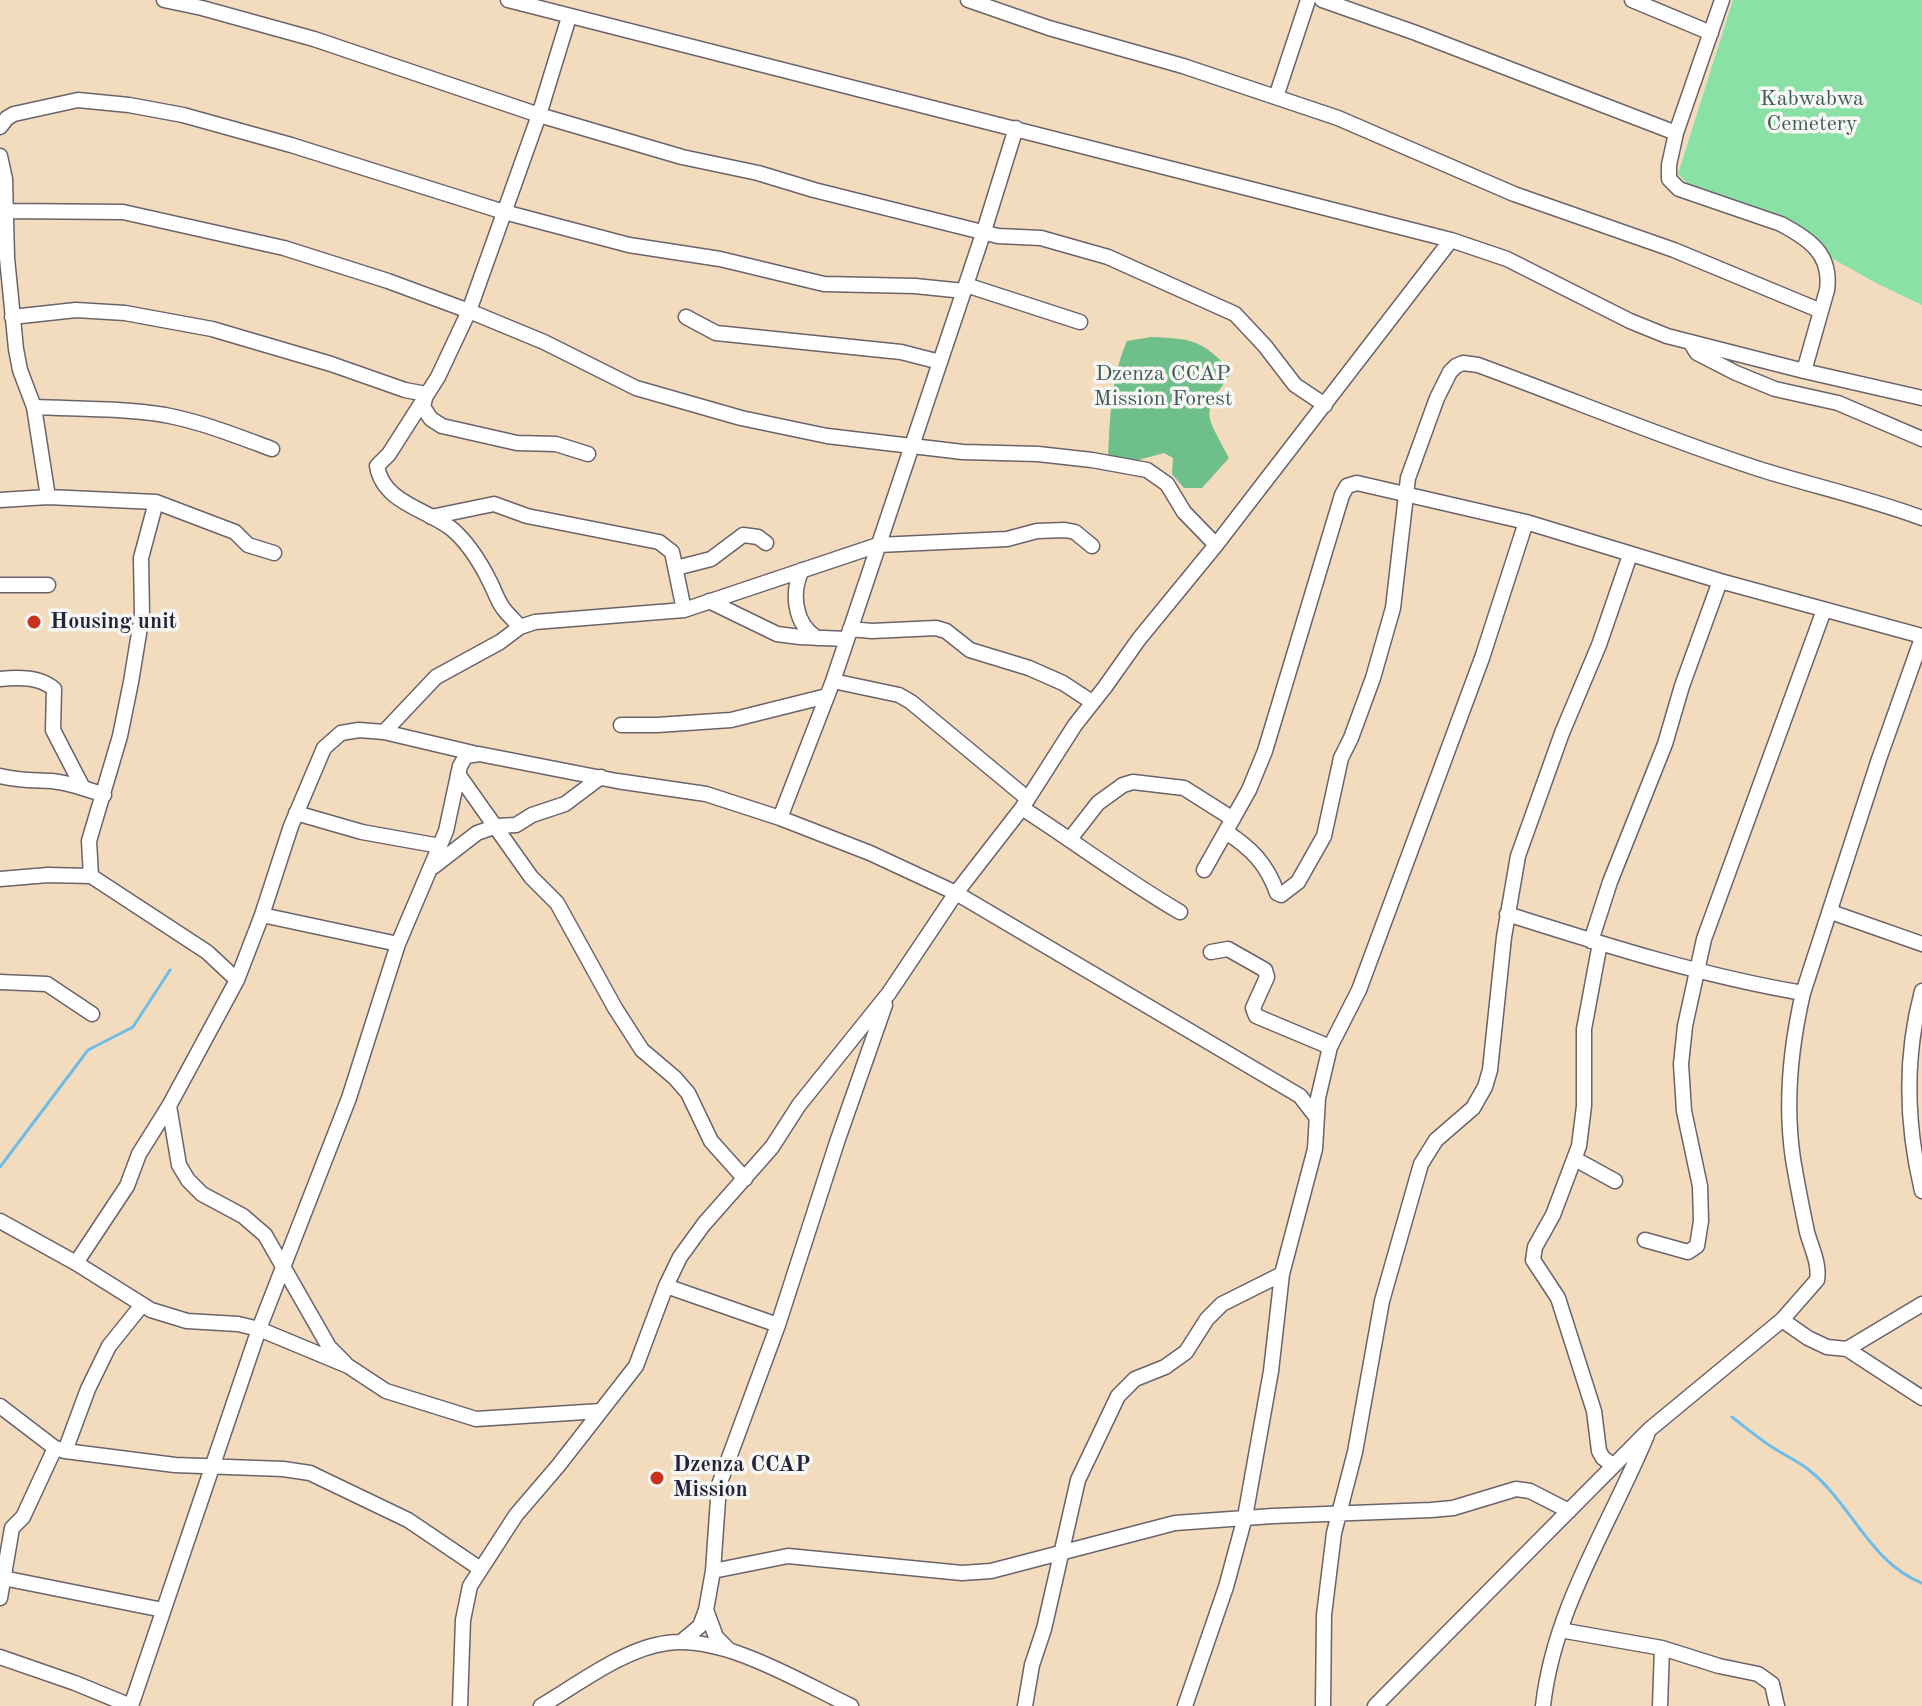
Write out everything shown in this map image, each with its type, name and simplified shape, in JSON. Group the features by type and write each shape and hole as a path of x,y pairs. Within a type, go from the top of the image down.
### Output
{"street":[{"path":"164,0 314,39 539,115 682,157 758,173 998,236 1041,238 1108,257 1227,309 1245,324 1295,385 1325,405"},
{"path":"508,0 561,10 1451,240 1507,259 1630,321 1690,343 1922,398"},
{"path":"968,0 1338,118 1526,199 1674,250 1821,311"},
{"path":"1276,97 1308,0"},
{"path":"1322,0 1676,133"},
{"path":"1632,0 1711,33"},
{"path":"1722,0 1676,133 1668,174 1672,184 1716,203 1781,224 1804,238 1826,263 1829,278 1804,371"},
{"path":"520,627 502,606 489,578 461,537 392,492 377,466 389,454 438,377 469,311 539,115 561,10"},
{"path":"0,127 14,114 62,102 93,100 129,105 183,115 291,145 504,212 629,245 720,259 809,281 840,285 965,288 1080,322"},
{"path":"780,818 833,681 1016,128"},
{"path":"0,156 5,179 12,317 20,370 34,407 48,497"},
{"path":"6,211 123,212 284,248 469,311 544,342 588,366 656,396 741,418 827,436 963,452 1038,454 1147,470 1167,484 1184,512 1216,545"},
{"path":"460,1706 466,1600 479,1568 516,1515 601,1411 640,1357 680,1257 704,1224 778,1139 799,1105 889,993 956,893 1025,804 1092,702 1159,611 1216,545 1451,240"},
{"path":"12,317 76,310 139,315 212,329 426,394"},
{"path":"686,317 716,333 888,350 940,362"},
{"path":"1690,343 1697,353 1736,373 1775,389 1838,403 1922,439"},
{"path":"1070,839 1098,803 1123,785 1133,782 1184,788 1229,826 1254,853 1268,870 1277,893 1281,895 1298,882 1321,845 1341,758 1373,678 1393,608 1405,496 1417,452 1445,380 1456,366 1470,363 1587,409 1759,469 1871,499 1922,518"},
{"path":"426,394 423,407 431,419 442,426 517,443 556,444 588,454"},
{"path":"34,407 165,415 272,449"},
{"path":"1204,870 1249,790 1265,751 1347,486 1357,483 1526,522 1630,555 1922,637 1803,993 1794,1048 1790,1119 1797,1178 1818,1273 1811,1287 1782,1320 1650,1429 1375,1706"},
{"path":"0,500 48,497 156,502 235,532 248,545 274,553"},
{"path":"91,876 89,841 120,736 131,682 142,615 141,558 156,502"},
{"path":"431,517 494,504 527,516 659,542 672,552 684,610"},
{"path":"1185,1706 1226,1587 1245,1517 1271,1371 1282,1274 1315,1149 1318,1098 1330,1047 1359,990 1482,658 1526,522"},
{"path":"384,732 436,677 500,642 520,627 535,622 684,610 878,545 1007,539 1037,531 1065,530 1075,532 1092,546"},
{"path":"676,568 711,559 743,535 758,537 766,543"},
{"path":"1323,1706 1324,1615 1337,1512 1355,1452 1382,1301 1421,1164 1436,1140 1473,1108 1488,1077 1507,914 1518,856 1630,555"},
{"path":"802,570 794,598 808,632 817,638"},
{"path":"1613,1465 1599,1451 1594,1411 1558,1298 1533,1260 1535,1247 1549,1223 1575,1159 1584,1106 1584,1029 1596,942 1610,882 1665,744 1682,686 1720,581"},
{"path":"0,585 48,585"},
{"path":"709,601 777,634 817,638 936,628 946,631 970,650 1029,668 1063,683 1092,702"},
{"path":"1645,1240 1688,1252 1697,1246 1701,1221 1700,1186 1684,1111 1681,1064 1696,970 1719,896 1824,610"},
{"path":"0,679 22,678 49,684 54,689 53,730 83,788"},
{"path":"833,681 899,695 911,702 1025,804 1102,864 1180,912"},
{"path":"621,725 731,720 827,696"},
{"path":"76,1263 127,1186 139,1154 169,1106 237,980 296,813 324,748 341,733 359,730 384,732 473,753 601,777 692,791 780,818 870,853 956,893 1300,1096 1317,1118"},
{"path":"0,1657 131,1706 259,1329 349,1098 398,944 440,846 463,760 473,753"},
{"path":"458,774 531,877 557,903 642,1050 688,1093 711,1141 745,1179"},
{"path":"0,776 19,781 52,781 104,795"},
{"path":"430,869 477,833 497,826 516,825 532,815 565,804 601,777"},
{"path":"296,813 362,832 440,846"},
{"path":"0,879 48,875 91,876 207,952 237,980"},
{"path":"1831,912 1922,944"},
{"path":"1507,914 1696,970 1749,984 1803,993"},
{"path":"262,915 398,944"},
{"path":"1211,952 1228,949 1265,970 1267,977 1253,1008 1256,1016 1330,1047"},
{"path":"0,982 47,984 92,1014"},
{"path":"1922,991 1913,1024 1908,1088 1922,1191"},
{"path":"681,1642 700,1626 706,1610 713,1571 719,1485 778,1325 889,993"},
{"path":"169,1106 179,1165 188,1180 202,1194 255,1225 265,1235 329,1347 348,1366"},
{"path":"1575,1159 1615,1181"},
{"path":"0,1221 76,1263 142,1305 187,1321 238,1324 259,1329 348,1366 386,1391 476,1419 601,1411"},
{"path":"1025,1706 1032,1665 1044,1629 1078,1480 1121,1392 1135,1379 1165,1367 1186,1352 1207,1319 1222,1304 1282,1274"},
{"path":"666,1286 778,1325"},
{"path":"1847,1349 1922,1304"},
{"path":"0,1598 12,1528 23,1517 60,1450 109,1346 142,1305"},
{"path":"1782,1320 1827,1347 1847,1349 1922,1398"},
{"path":"0,1406 60,1450 175,1465 310,1473 408,1520 479,1568"},
{"path":"1543,1706 1560,1630 1575,1587 1650,1429"},
{"path":"713,1571 788,1556 976,1573 1003,1569 1155,1527 1245,1517 1453,1508 1516,1489 1530,1491 1569,1511"},
{"path":"3,1578 163,1610"},
{"path":"706,1610 716,1637 733,1653"},
{"path":"1560,1630 1662,1648 1766,1678 1775,1691 1777,1706"},
{"path":"541,1706 631,1654 665,1643 681,1642 733,1653 851,1706"},
{"path":"1660,1706 1662,1648"}],"green space":[{"name":"Kabwabwa Cemetery","path":"1733,0 1922,0 1922,305 1826,255 1801,227 1696,192 1678,174"},
{"name":"Dzenza CCAP Mission Forest","path":"1151,337 1196,343 1232,371 1215,398 1210,414 1229,458 1202,488 1184,488 1172,474 1173,458 1164,453 1131,462 1108,457 1112,398 1127,341"}],"waterway":[{"path":"0,1167 88,1050 133,1027 170,970"},
{"path":"1732,1417 1809,1470 1888,1562 1922,1583"}],"place":[{"name":"Housing unit","path":"34,622"},
{"name":"Dzenza CCAP Mission","path":"657,1478"}]}
